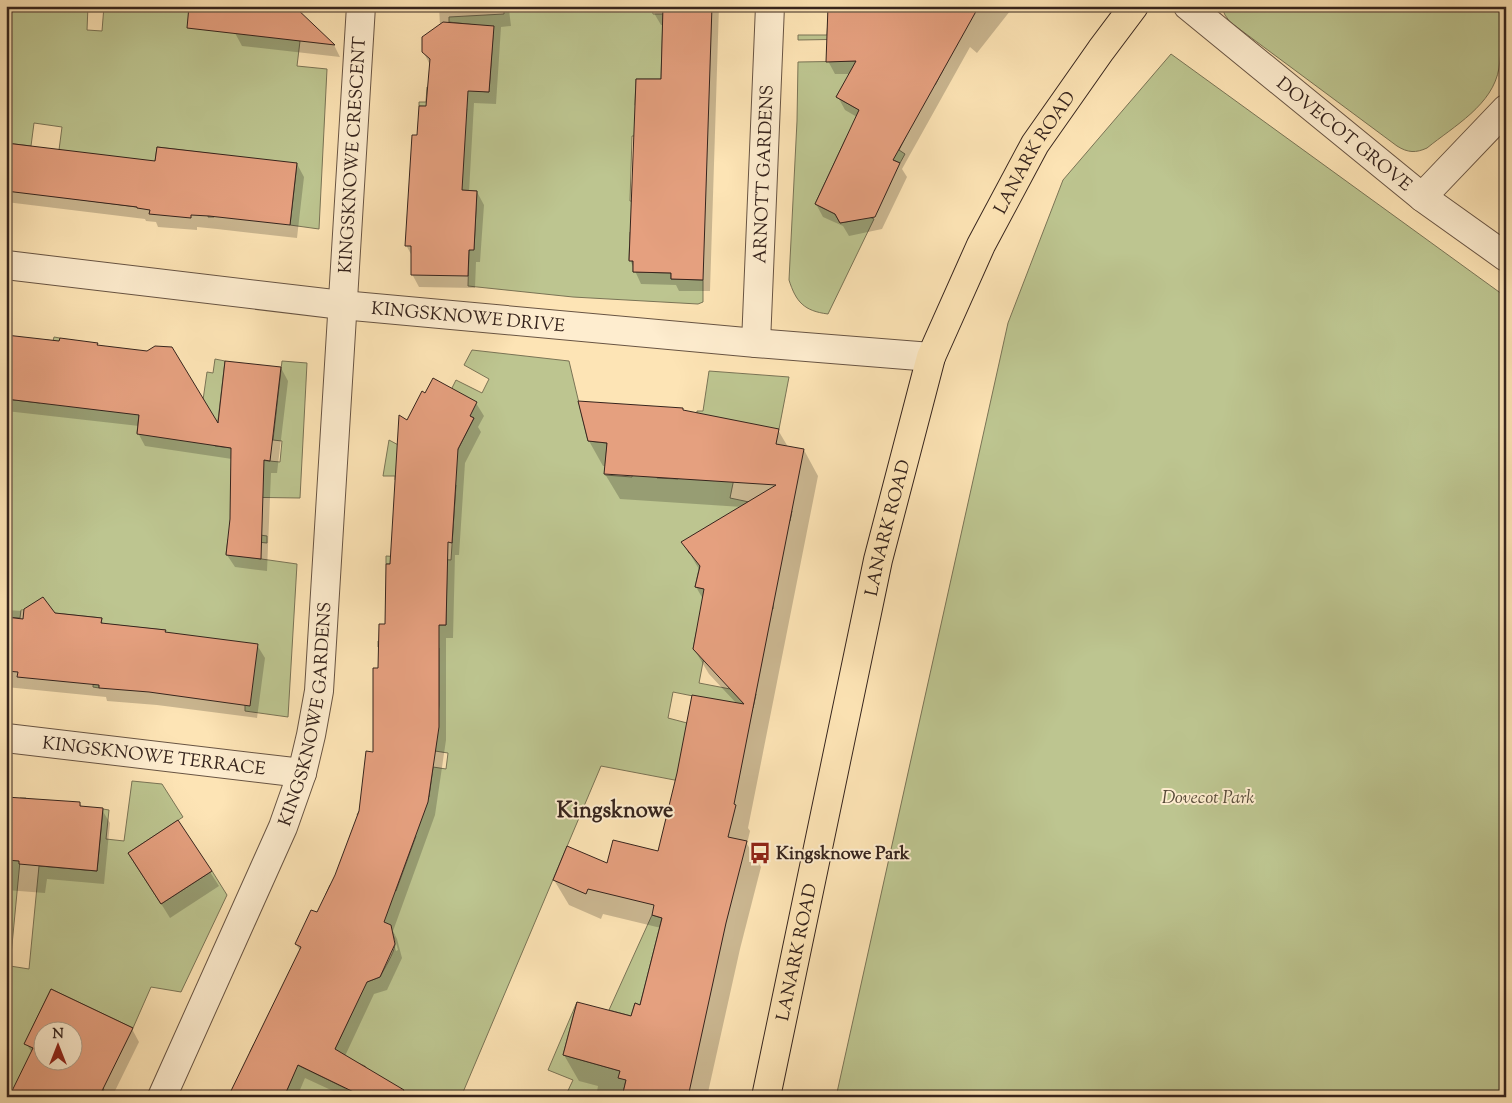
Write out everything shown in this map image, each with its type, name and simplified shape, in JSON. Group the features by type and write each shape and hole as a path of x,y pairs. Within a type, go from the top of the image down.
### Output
{"main road":[{"name":"LANARK ROAD","path":"766,1097 878,560 931,357 981,245 1035,144 1134,6"}],"street":[{"name":"KINGSKNOWE CRESCENT","path":"342,304 361,6"},
{"name":"ARNOTT GARDENS","path":"756,343 770,6"},
{"name":"DOVECOT GROVE","path":"1188,6 1422,197 1506,257"},
{"path":"1422,197 1506,109"},
{"name":"KINGSKNOWE DRIVE","path":"6,264 342,304 756,343 931,357"},
{"name":"KINGSKNOWE GARDENS","path":"162,1097 291,807 311,735 319,691 342,304"},
{"name":"KINGSKNOWE TERRACE","path":"6,738 302,773"}],"green space":[{"path":"6,6 88,6 87,30 102,31 104,6 237,6 300,41 297,66 327,69 319,229 290,225 297,163 218,183 214,217 208,217 215,154 157,147 153,177 137,207 53,196 62,127 34,123 31,146 6,143"},
{"path":"504,6 653,6 653,14 663,14 661,79 636,79 635,105 662,136 632,136 630,201 657,202 656,233 630,232 629,260 633,261 633,272 671,273 671,279 703,280 703,302 698,304 573,297 468,286 469,250 474,249 477,191 414,188 467,109 419,106 419,102 426,102 427,87 489,92 493,35 475,34 476,25 449,22 449,17 504,14"},
{"path":"879,6 924,6 931,11 920,30 891,14 880,33 943,70 935,85 882,56 863,89 846,80 836,97 906,136 899,150 905,154 900,163 846,138 815,204 835,214 840,223 851,221 856,210 874,219 828,314 820,313 807,308 798,300 789,280 798,62 861,61 860,39 798,40 798,35 827,35 828,19 879,20"},
{"path":"1221,6 1503,6 1499,68 1489,93 1471,114 1427,148 1419,151 1408,151 1397,146 1230,22"},
{"name":"Dovecot Park","path":"1171,54 1506,297 1506,1097 836,1097 1008,323 1063,180"},
{"path":"54,337 60,338 55,371 139,414 137,433 161,437 200,421 207,372 213,373 215,359 225,361 215,446 248,450 248,459 280,462 282,441 273,440 282,361 307,363 300,498 231,497 239,532 267,536 267,543 228,539 226,554 297,564 288,717 245,711 245,705 162,664 165,630 105,624 99,688 93,686 102,618 24,610 21,610 20,618 6,617 6,399 40,403 47,340 53,341"},
{"path":"472,350 569,361 588,441 607,443 605,475 632,477 634,461 658,463 657,478 678,479 696,431 697,411 703,411 709,371 789,377 779,429 738,459 730,498 792,511 790,521 761,514 686,547 689,553 702,556 695,587 773,603 773,609 735,601 697,629 693,649 700,656 704,657 699,683 756,694 753,708 673,692 668,718 687,723 706,786 601,766 461,1097 284,1097 294,1073 250,1052 254,1044 345,1088 368,1070 365,1066 333,1053 355,1006 332,995 380,977 391,957 395,945 394,937 388,928 368,914 326,894 330,885 357,897 363,879 396,891 416,836 357,815 362,806 398,793 429,797 433,767 446,769 448,753 435,751 439,705 439,648 378,647 378,641 411,644 438,625 446,625 447,565 386,564 386,556 451,560 456,485 395,480 395,476 383,476 389,440 447,471 474,418 453,407 452,388 456,380 482,393 489,379 464,365"},
{"path":"132,781 162,784 183,817 128,853 161,904 212,871 227,895 181,992 151,987 133,1028 51,989 36,1020 32,1020 32,1028 25,1043 32,1047 32,1070 63,1070 104,1089 101,1097 6,1097 6,860 15,860 20,798 26,798 10,966 29,969 39,866 97,871 103,809 109,810 106,839 124,841"},
{"path":"652,915 662,918 640,1005 635,1003 631,1016 609,1010"},
{"path":"577,1002 563,1055 620,1071 626,1080 622,1097 565,1097 573,1080 548,1070"}],"building":[{"path":"189,6 294,6 335,45 187,28"},
{"path":"663,6 712,6 703,280 671,279 671,273 633,272 633,261 629,261 636,79 661,79"},
{"path":"828,6 979,6 893,160 900,163 875,217 840,223 835,214 815,204 859,110 836,97 856,61 826,62"},
{"path":"443,22 494,26 489,92 468,91 462,190 477,191 474,250 469,250 468,276 411,275 411,246 405,246 412,135 417,135 419,106 426,106 430,59 422,52 422,37"},
{"path":"6,143 155,161 157,147 297,163 290,225 209,216 191,215 191,218 149,214 150,210 137,207 6,191"},
{"path":"6,335 59,341 60,338 147,351 155,346 172,347 218,423 225,361 281,367 270,461 264,460 261,559 226,555 230,519 231,448 137,434 139,415 6,399"},
{"path":"433,378 477,402 470,416 474,418 458,449 452,543 448,542 446,625 439,625 439,727 428,802 384,922 391,925 395,944 380,977 367,982 335,1049 404,1090 400,1097 364,1097 298,1065 284,1097 228,1097 301,947 295,944 311,910 317,912 335,875 359,811 366,751 373,752 373,668 378,668 379,624 385,624 386,564 390,564 399,415 407,420 422,391 425,393"},
{"path":"578,401 683,408 683,410 779,429 776,444 804,449 734,804 736,805 728,837 747,841 726,923 688,1097 622,1097 626,1080 618,1078 620,1071 563,1055 577,1002 631,1016 635,1003 640,1005 662,918 652,915 654,905 588,889 586,894 553,880 567,846 607,863 613,840 658,851 677,773 692,695 744,704 693,649 704,589 695,587 700,566 681,542 776,485 604,474 607,443 588,441"},
{"path":"43,597 55,613 102,618 101,623 166,630 165,632 258,644 250,706 149,692 99,688 99,685 17,677 18,672 6,671 6,617 23,619 24,609"},
{"path":"6,797 80,802 80,806 103,808 97,871 19,864 19,861 6,860"},
{"path":"178,820 212,871 161,904 128,853"},
{"path":"51,989 133,1028 99,1097 9,1097 32,1050 32,1070 82,1070 82,1020 36,1020"},
{"path":"32,1028 32,1048 24,1044"}],"place":[{"name":"Kingsknowe Park","path":"760,853"}],"district":[{"name":"Kingsknowe","path":"615,809"}]}
